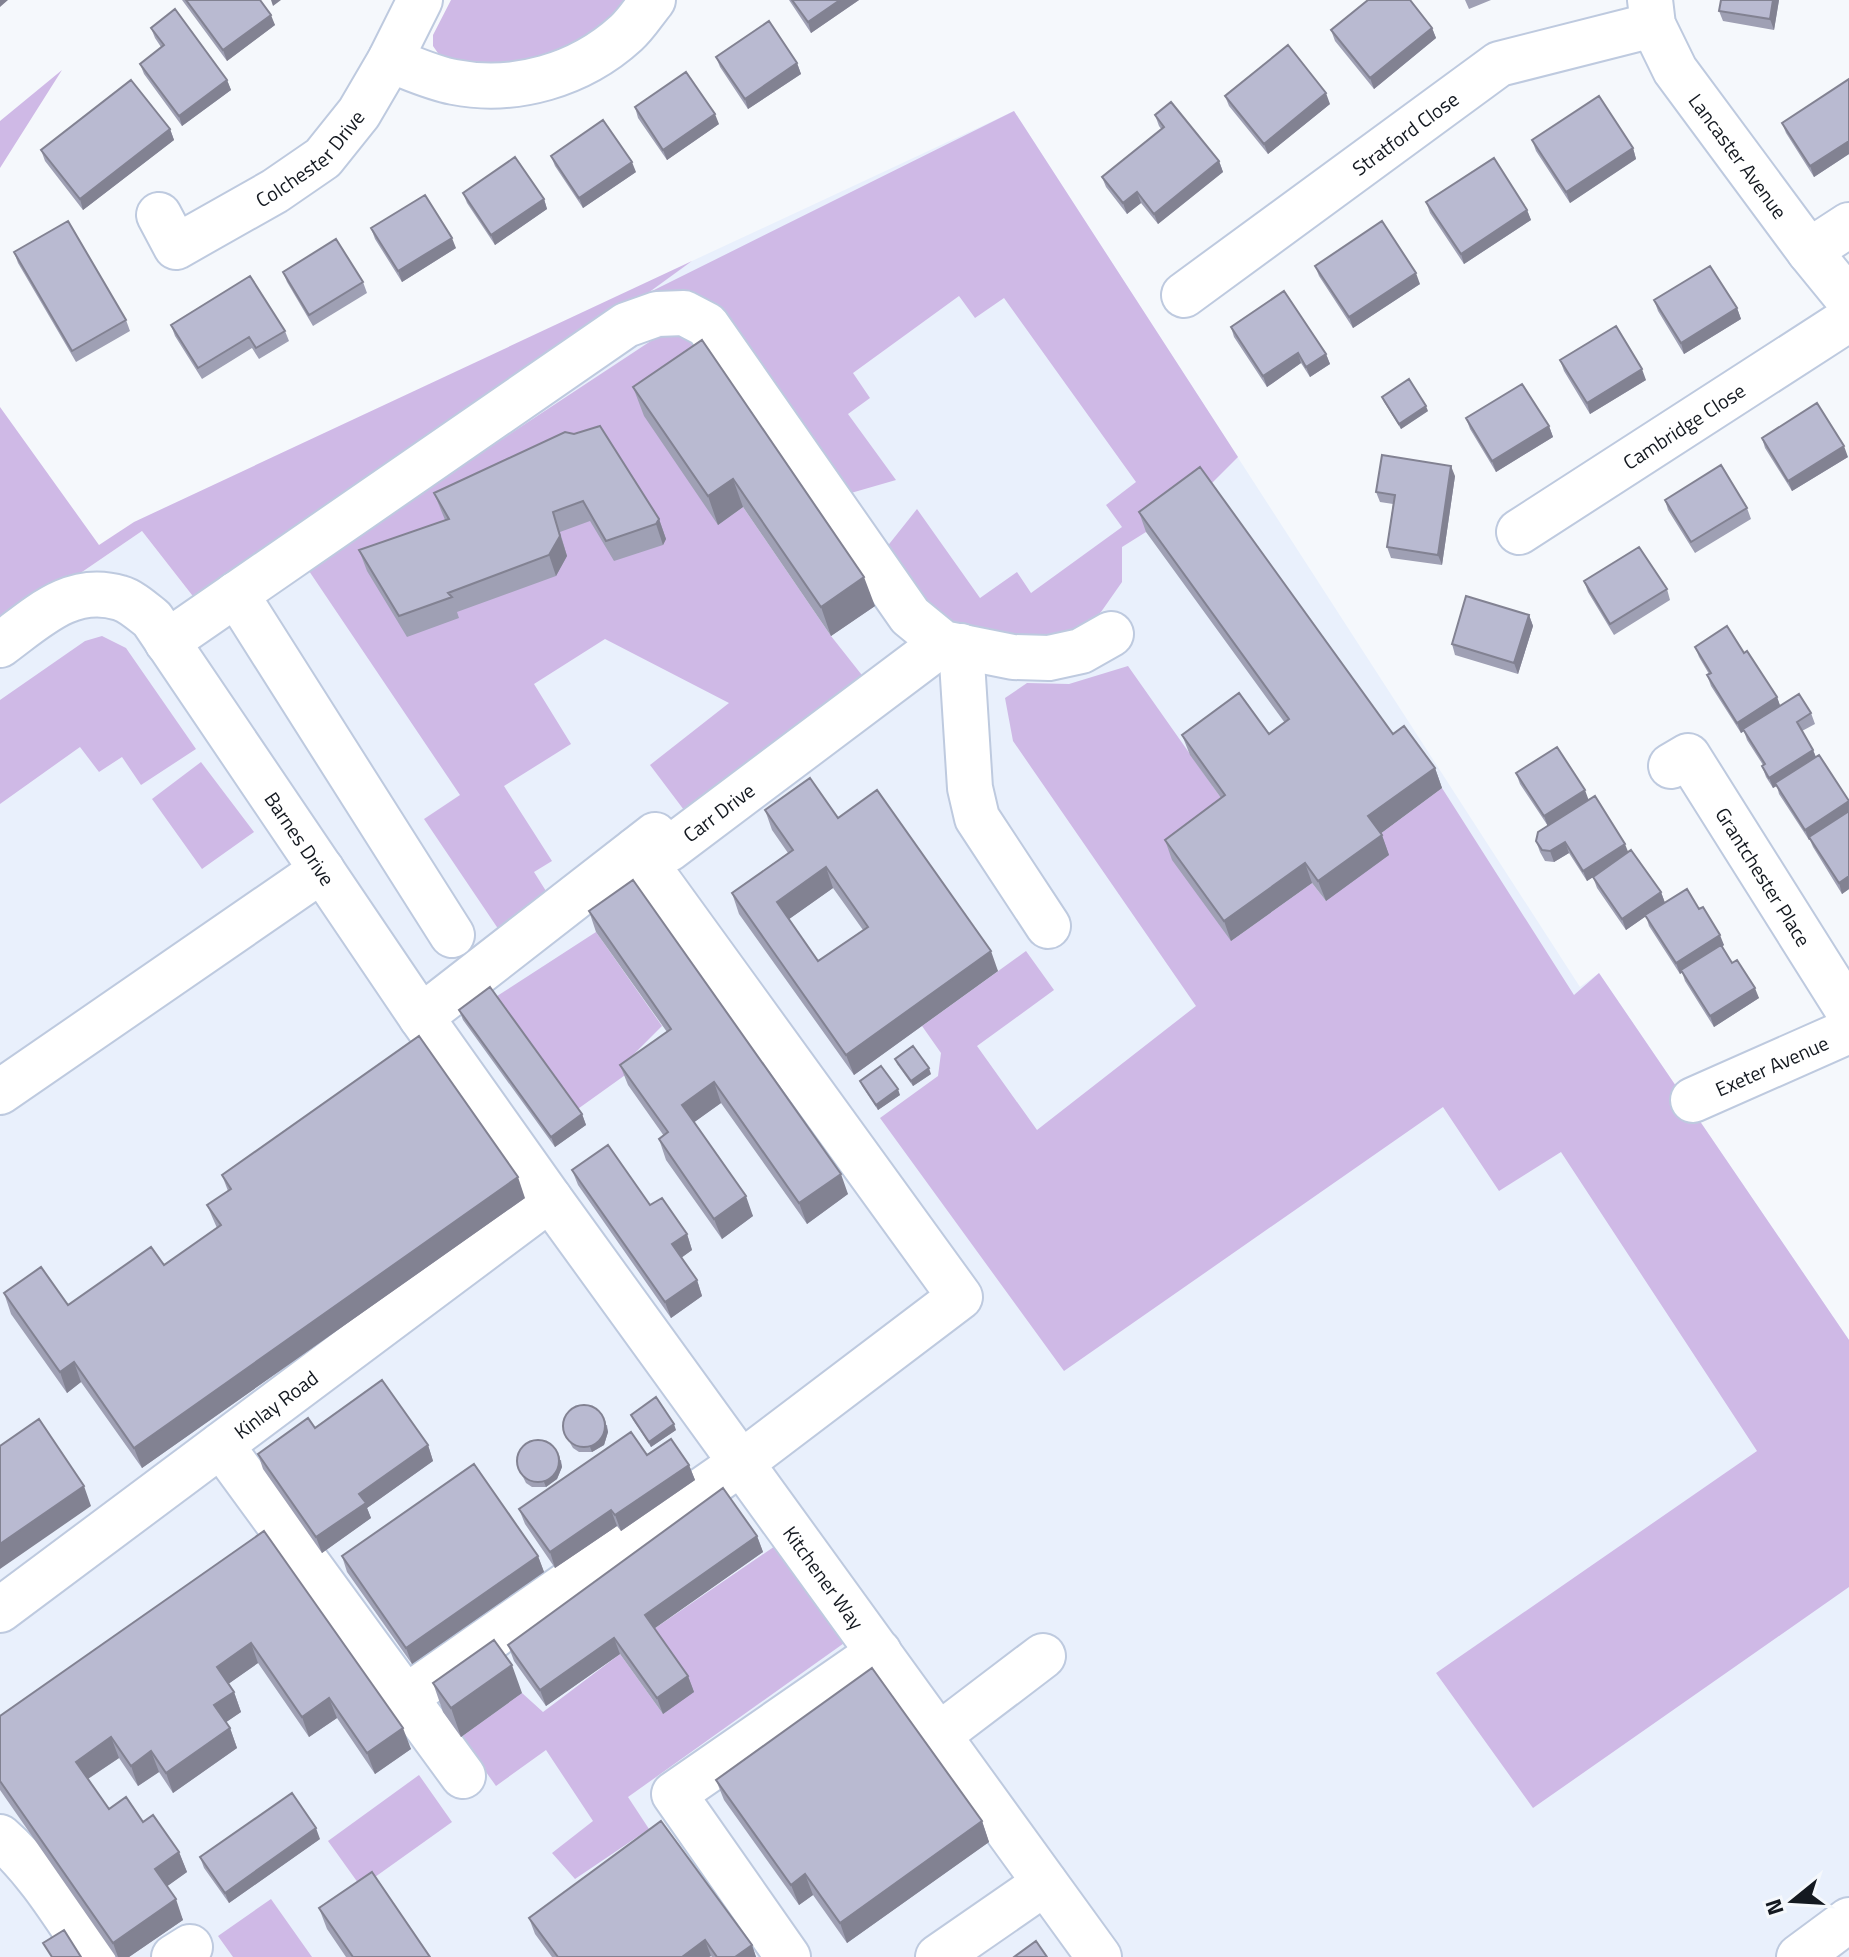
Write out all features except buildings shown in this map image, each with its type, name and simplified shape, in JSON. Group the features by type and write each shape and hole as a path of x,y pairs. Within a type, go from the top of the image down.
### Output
{"street":[{"name":"Colchester Drive","path":"159,215 176,247 275,191 323,158 359,113 420,0"},
{"path":"390,60 451,81 484,87 529,83 583,64 627,33 653,0"},
{"name":"Lancaster Avenue","path":"1652,12 1675,70 1849,300"},
{"name":"Stratford Close","path":"1184,295 1499,64 1652,12"},
{"path":"1809,251 1849,225"},
{"path":"167,642 626,325 657,314 684,313 707,325 910,616 952,645 1013,657 1049,658 1081,651 1111,634"},
{"name":"Cambridge Close","path":"1519,532 1849,319"},
{"name":"Barnes Drive","path":"0,645 58,603 90,593 122,598 152,619 421,1017 550,1199"},
{"path":"236,594 452,935"},
{"path":"952,645 970,788 977,818 1048,926"},
{"name":"Carr Drive","path":"636,850 655,835 669,849 952,645"},
{"name":"Grantchester Place","path":"1671,766 1688,756 1849,1012"},
{"path":"406,1697 741,1463 960,1297 636,850 421,1017"},
{"path":"0,1092 322,870"},
{"name":"Exeter Avenue","path":"1693,1100 1849,1031"},
{"name":"Kitchener Way","path":"550,1199 1099,1957"},
{"name":"Kinlay Road","path":"0,1610 550,1199"},
{"path":"221,1445 463,1776"},
{"path":"788,1957 674,1794 879,1652"},
{"path":"939,1735 1043,1656"},
{"path":"0,1837 14,1849 50,1895 93,1957"},
{"path":"938,1957 1045,1883"},
{"path":"1799,1957 1849,1920"}],"shaded area":[{"path":"451,0 627,0 607,23 549,60 478,72 440,56 433,46 433,35"},
{"path":"62,70 0,168 0,121"},
{"path":"1014,111 1580,987 1599,973 1849,1340 1849,1957 0,1957 0,628 142,531 199,604 692,261"},
{"path":"1014,111 1238,457 1207,488 1122,547 1122,582 1101,612 1070,638 1027,644 923,615 886,548 917,509 980,598 1017,572 1031,593 1122,527 1106,505 1136,482 1004,298 975,318 959,296 853,373 870,398 848,414 896,480 844,495 703,303 199,604 142,531 0,628 0,407 99,545 134,522 692,261 648,293"},
{"path":"672,327 691,338 713,366 719,524 743,507 831,636 865,679 687,814 650,765 729,703 605,639 534,684 571,744 504,786 552,861 534,872 551,899 503,936 424,819 460,795 307,568"},
{"path":"102,636 126,648 196,749 141,785 122,757 99,772 80,747 0,804 0,700 85,641"},
{"path":"1128,666 1233,815 1231,941 1312,883 1326,901 1376,837 1442,788 1574,995 1599,973 1849,1340 1849,1587 1533,1808 1436,1673 1757,1451 1561,1152 1499,1191 1443,1107 1064,1371 880,1118 938,1076 941,1053 922,1026 1026,951 1054,990 977,1046 1037,1130 1196,1006 1013,741 1005,698 1027,683 1069,684"},
{"path":"201,762 254,832 202,869 152,799"},
{"path":"596,932 662,1026 631,1057 635,1068 575,1111 494,998"},
{"path":"778,1544 847,1641 628,1797 649,1829 575,1879 552,1853 593,1821 546,1750 496,1786 461,1737 522,1693 543,1712 620,1654 663,1714 651,1631"},
{"path":"419,1775 452,1822 361,1887 328,1841"},
{"path":"271,1899 312,1957 233,1957 218,1936"}]}
